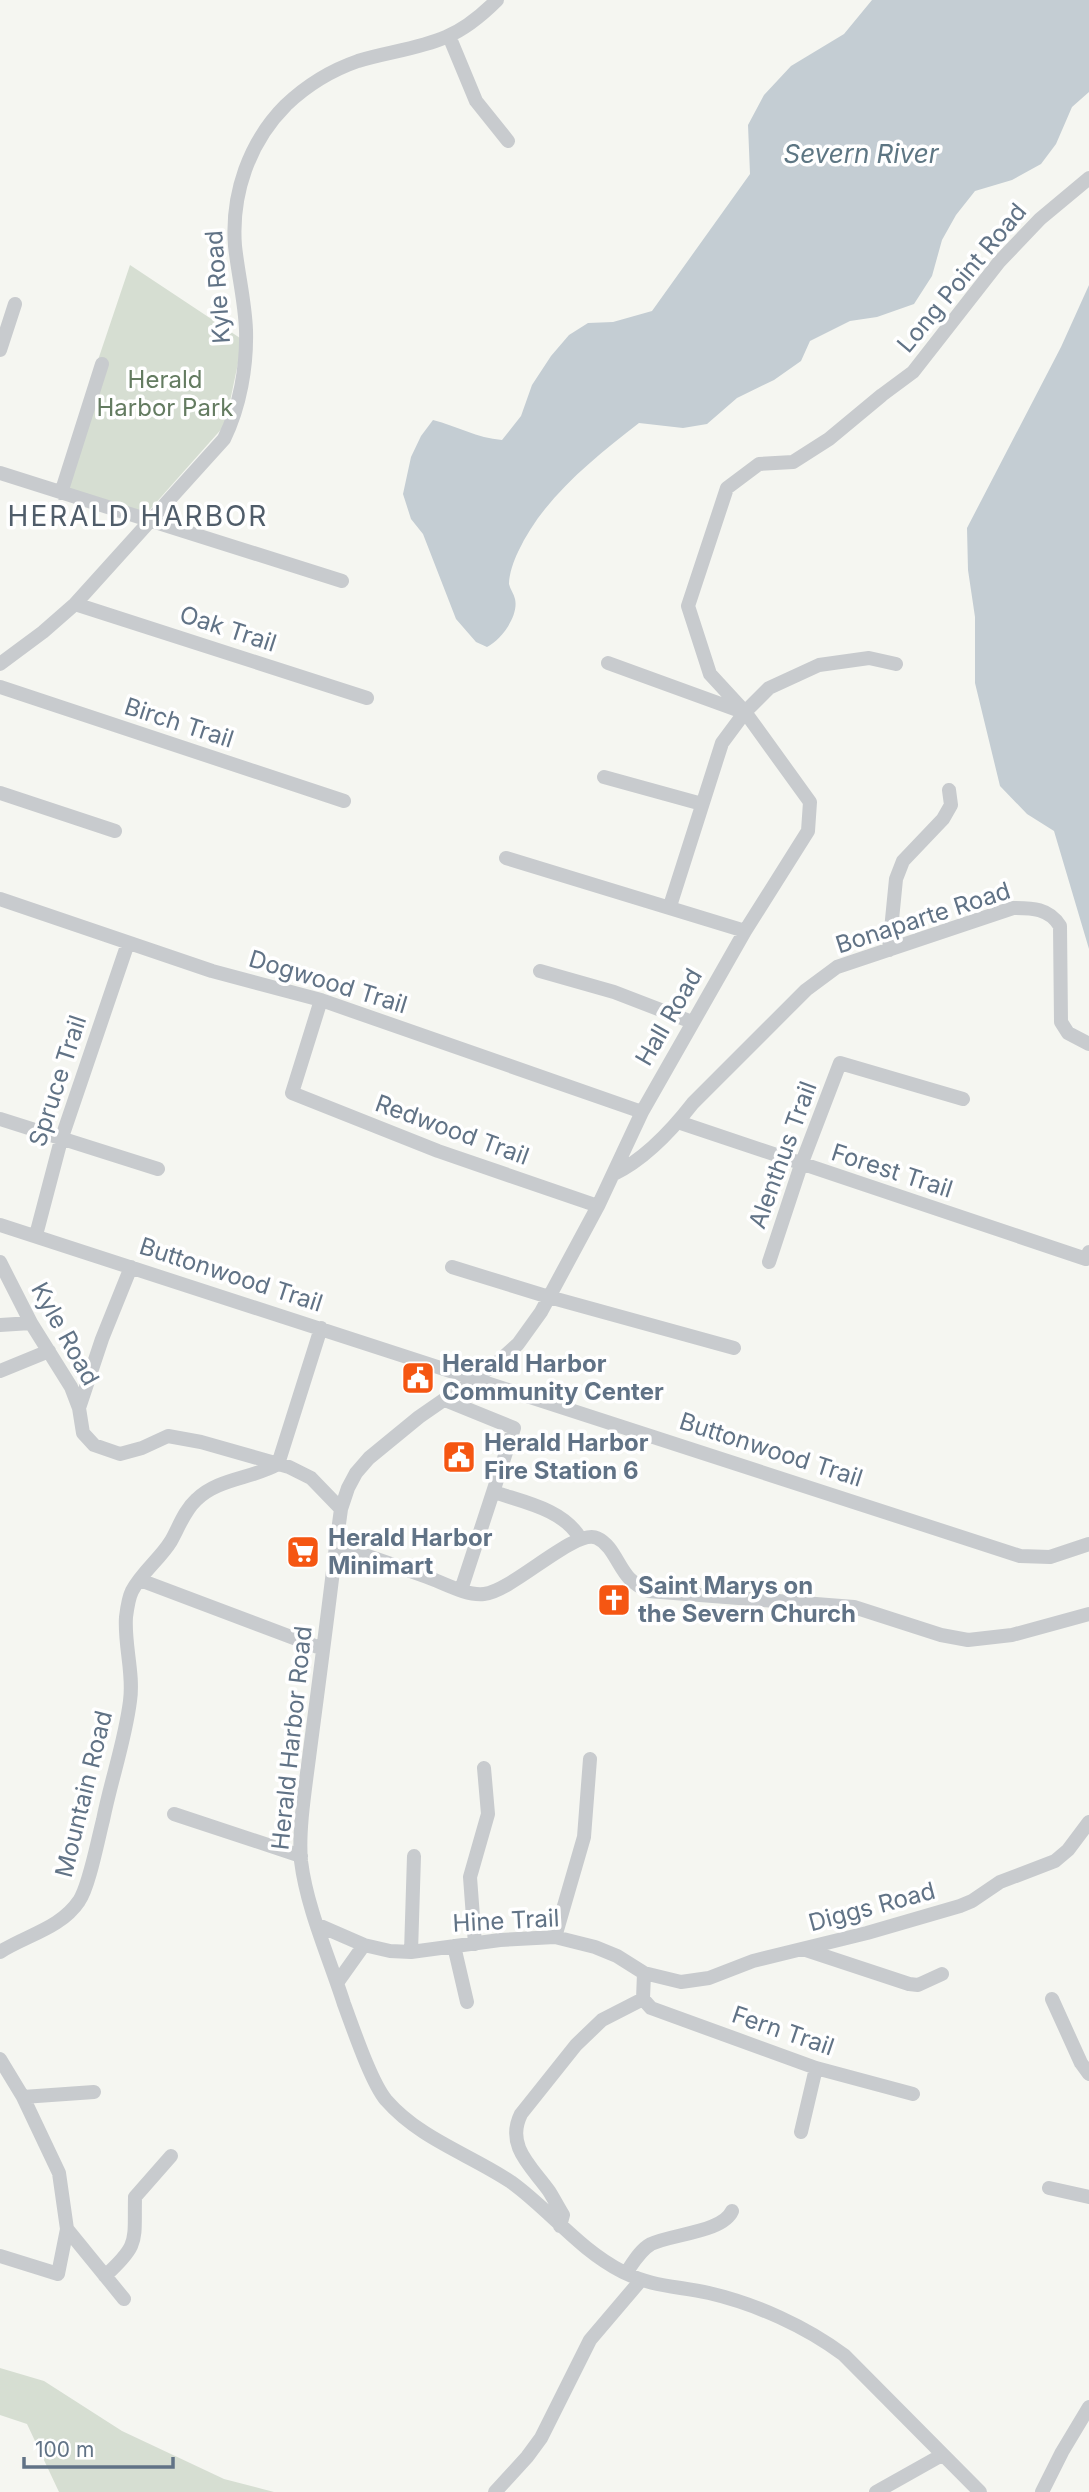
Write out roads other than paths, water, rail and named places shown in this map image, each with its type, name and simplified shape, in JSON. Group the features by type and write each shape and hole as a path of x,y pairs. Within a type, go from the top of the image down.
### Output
{"street":[{"name":"Kyle Road","path":"0,664 75,604 224,439 233,421 246,357 246,327 235,245 236,203 241,180 256,143 286,105 327,75 357,62 449,36 485,12 497,0"},
{"path":"449,36 476,101 508,141"},
{"name":"Long Point Road","path":"727,488 759,464 793,462 829,439 913,372 999,262 1040,219 1089,178"},
{"path":"0,350 15,304"},
{"path":"61,492 103,364"},
{"path":"0,473 342,581"},
{"name":"Hall Road","path":"340,1515 348,1488 369,1458 419,1417 476,1379 518,1344 533,1326 598,1206 642,1112 692,1022 808,831 810,802 745,712 710,674 688,606 727,488"},
{"name":"Oak Trail","path":"75,604 367,698"},
{"path":"670,906 722,743 745,712 769,688 819,665 870,658 896,664"},
{"path":"608,663 745,712"},
{"name":"Birch Trail","path":"0,687 345,801"},
{"path":"604,777 702,804"},
{"path":"889,950 895,879 903,861 943,819 951,805 949,790"},
{"path":"0,793 115,831"},
{"path":"506,858 745,931"},
{"name":"Dogwood Trail","path":"0,900 212,971 321,1000 642,1112"},
{"name":"Bonaparte Road","path":"614,1174 629,1166 678,1122 693,1103 806,990 838,967 1013,908 1039,909 1052,915 1060,926 1061,1022 1068,1033 1089,1044"},
{"name":"Spruce Trail","path":"36,1235 61,1140 128,943"},
{"path":"540,971 614,992 692,1022"},
{"name":"Redwood Trail","path":"321,1000 292,1093 438,1151 598,1206"},
{"name":"Alenthus Trail","path":"769,1262 801,1164 840,1063 963,1099"},
{"path":"0,1119 158,1169"},
{"name":"Forest Trail","path":"678,1122 1086,1259 1089,1252"},
{"name":"Buttonwood Trail","path":"0,1225 1020,1556 1050,1557 1089,1544"},
{"name":"Kyle Road","path":"0,1262 31,1323 71,1387 79,1408 83,1433 94,1445 120,1454 142,1448 168,1436 201,1442 278,1464"},
{"path":"79,1408 102,1339 131,1267"},
{"path":"452,1267 734,1348"},
{"path":"0,1325 31,1323"},
{"path":"321,1328 278,1464 311,1478 340,1515"},
{"path":"0,1371 49,1351"},
{"path":"445,1401 514,1429 461,1590"},
{"name":"Mountain Road","path":"0,1952 60,1922 80,1900 95,1853 127,1726 131,1693 126,1617 131,1593 171,1542 195,1500 225,1483 278,1464"},
{"path":"494,1492 553,1513 566,1520 580,1538"},
{"name":"Herald Harbor Road","path":"340,1515 306,1783 301,1856 304,1883 337,1983 367,2062 384,2098 408,2121 436,2141 478,2161 514,2185 560,2227 606,2263 658,2286 711,2294 750,2306 830,2344 980,2492"},
{"path":"335,1546 365,1554 461,1590 483,1594 493,1592 580,1538 589,1536 605,1544 629,1578 657,1594 729,1596 853,1607 968,1640 1012,1635 1089,1614"},
{"path":"140,1580 323,1649"},
{"path":"555,1937 584,1837 590,1759"},
{"path":"475,1944 470,1877 486,1823 484,1768"},
{"path":"174,1814 301,1856"},
{"name":"Diggs Road","path":"644,1973 681,1982 695,1981 753,1961 803,1950 972,1901 1000,1882 1055,1861 1068,1850 1089,1822"},
{"path":"411,1952 414,1856"},
{"name":"Hine Trail","path":"318,1925 378,1950 411,1952 555,1937 617,1956 644,1973"},
{"path":"337,1983 364,1945"},
{"path":"454,1947 467,2002"},
{"path":"803,1950 909,1984 918,1985 942,1974"},
{"path":"560,2227 563,2216 550,2193 523,2159 515,2137 516,2124 576,2045 602,2020 643,1999 644,1973"},
{"name":"Fern Trail","path":"643,1999 651,2008 816,2068 913,2094"},
{"path":"1052,1999 1081,2063 1089,2074"},
{"path":"0,2059 23,2097 59,2173 66,2229 58,2274 0,2256"},
{"path":"802,2132 816,2068"},
{"path":"23,2097 94,2092"},
{"path":"105,2276 129,2254 134,2240 135,2197 171,2156"},
{"path":"1049,2188 1089,2197"},
{"path":"626,2273 638,2255 652,2244 715,2226 729,2218 732,2211"},
{"path":"66,2229 124,2299"},
{"path":"495,2492 541,2438 590,2340 642,2280"},
{"path":"1042,2492 1089,2407"},
{"path":"876,2492 942,2455"}],"water":[{"name":"Severn River","path":"872,0 1089,0 1089,92 1072,107 1056,144 1041,164 1012,180 975,191 956,215 942,240 932,276 914,304 877,317 850,321 810,341 801,361 774,380 737,398 707,424 683,428 639,423 587,465 541,514 518,552 509,580 516,606 508,627 487,647 476,642 456,619 423,534 411,519 403,494 411,457 421,436 433,420 484,437 502,440 521,416 532,385 569,335 588,323 613,322 652,311 750,174 748,125 764,95 791,66 844,34"},
{"path":"1089,285 1089,949 1054,831 1027,814 1000,786 975,683 975,617 968,570 967,528 1061,347"}],"place":[{"name":"Herald Harbor Community Center","path":"418,1378"},
{"name":"Herald Harbor Fire Station 6","path":"459,1457"},
{"name":"Herald Harbor Minimart","path":"303,1552"},
{"name":"Saint Marys on the Severn Church","path":"614,1600"}],"district":[{"name":"HERALD HARBOR","path":"138,516"}],"park label":[{"name":"Herald Harbor Park","path":"165,394"}]}
